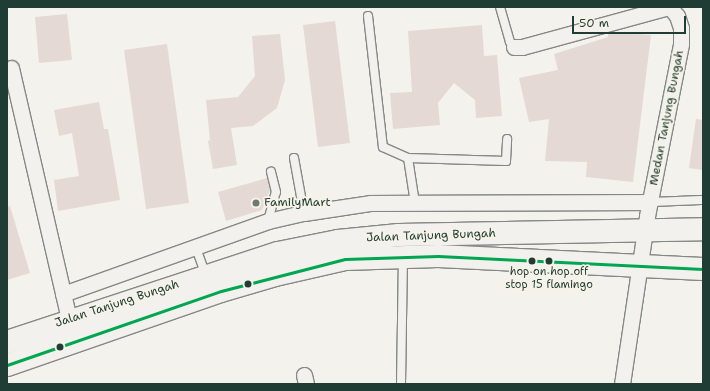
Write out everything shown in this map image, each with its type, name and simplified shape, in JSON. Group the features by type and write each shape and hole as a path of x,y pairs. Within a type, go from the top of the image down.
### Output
{"main road":[{"name":"Jalan Tanjung Bungah","path":"7,342 206,275 278,253 346,240 406,235 644,232 703,229"},
{"name":"Jalan Tanjung Bungah","path":"7,365 276,275 345,259 403,256 641,265 703,269"}],"street":[{"name":"Medan Tanjung Bungah","path":"514,47 522,47 669,7 677,16 681,28 681,44 644,232 641,265 622,384"},
{"path":"12,68 69,320"},
{"path":"63,294 196,248 268,221 304,212 371,203 650,202"}],"lane":[{"path":"500,7 510,42 514,47"},
{"path":"368,16 383,147 408,158 506,160 507,138"},
{"path":"294,158 304,212"},
{"path":"408,158 415,203"},
{"path":"268,221 276,192 271,172"},
{"path":"650,202 703,200"},
{"path":"196,248 206,275"},
{"path":"401,384 403,256"}],"building":[{"path":"67,14 72,60 39,63 35,17"},
{"path":"335,21 350,143 318,147 303,25"},
{"path":"482,25 484,56 497,55 502,116 476,118 475,100 454,83 438,103 440,125 393,129 390,93 412,92 408,31"},
{"path":"608,33 651,35 633,182 586,177 587,162 545,161 549,119 529,122 519,78 558,70 554,54 608,37"},
{"path":"280,34 285,80 277,108 253,126 231,128 237,165 213,169 208,141 210,140 206,100 238,97 255,76 252,36"},
{"path":"167,44 189,203 146,209 124,50"},
{"path":"99,102 104,129 108,129 120,200 58,211 54,180 79,176 72,133 59,136 54,110"},
{"path":"696,119 703,120 703,170 689,168"},
{"path":"267,178 270,190 262,210 226,221 218,192"},
{"path":"10,206 30,273 7,280 7,207"}],"transit line":[{"path":"7,365 221,291 345,259 438,256 703,269"}],"place":[{"name":"FamilyMart","path":"256,203"},
{"name":"hop on hop off stop 15 flamingo","path":"549,261"}]}
